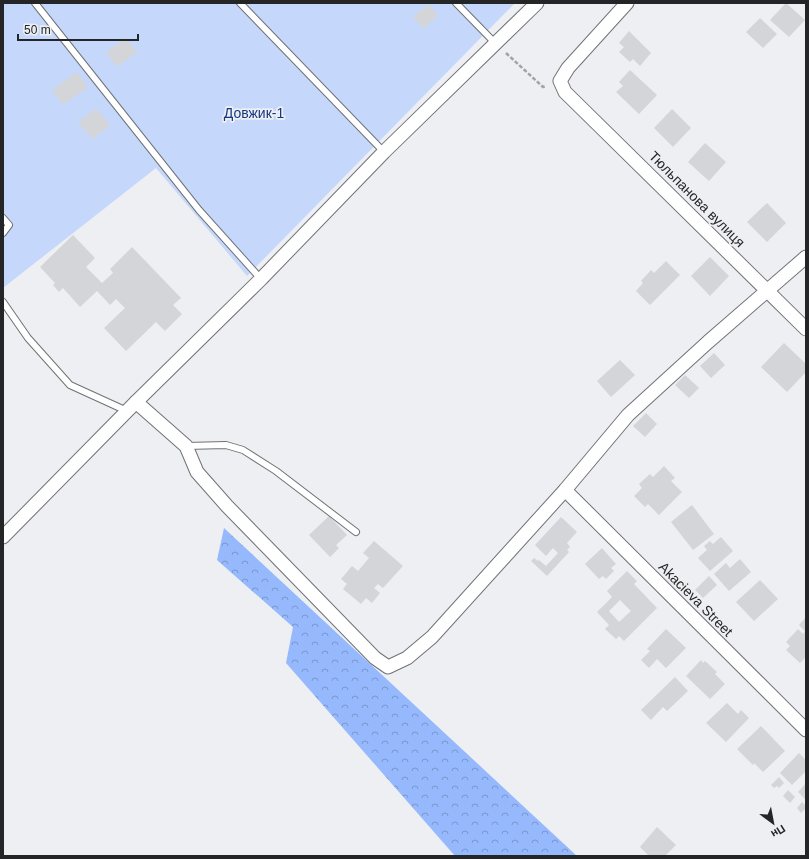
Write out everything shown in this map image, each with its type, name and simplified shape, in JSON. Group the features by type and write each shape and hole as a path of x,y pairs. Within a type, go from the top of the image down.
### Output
{"street":[{"path":"3,537 131,406 261,279 384,152 537,3"},
{"path":"563,87 568,68 627,3"},
{"name":"Тюльпанова вулиця","path":"563,87 806,330"},
{"path":"131,406 186,446 197,472 227,506 375,658 388,667 407,658 432,637 565,490 628,415 708,342 806,257"},
{"name":"Akacieva Street","path":"565,490 806,730"}],"lane":[{"path":"34,3 199,210 261,279"},
{"path":"240,3 384,152"},
{"path":"456,3 496,44"},
{"path":"3,218 10,225 3,233"},
{"path":"3,302 28,338 70,385 131,406"},
{"path":"186,446 226,445 244,450 276,471 356,532"}],"path":[{"path":"496,44 543,87 563,87"}],"green space":[{"name":"Довжик-1","path":"3,3 515,3 247,276 156,168 3,288"},
{"path":"224,528 577,856 455,856 286,663 293,627 217,560"}],"building":[{"path":"786,3 805,20 789,37 770,20"},
{"path":"428,4 438,15 424,29 413,17"},
{"path":"760,18 777,34 763,48 746,32"},
{"path":"629,31 651,53 640,66 633,59 630,62 619,52 624,47 619,43"},
{"path":"126,38 137,52 117,67 106,52"},
{"path":"630,70 657,95 639,114 616,92 623,86 619,82"},
{"path":"77,72 88,87 63,105 52,90"},
{"path":"96,108 110,125 93,139 78,123"},
{"path":"672,109 691,128 673,147 654,128"},
{"path":"705,143 726,162 709,181 688,162"},
{"path":"767,203 786,223 767,242 747,222"},
{"path":"73,235 95,258 86,267 102,283 113,273 110,269 132,247 181,298 173,305 182,314 165,331 156,322 126,351 104,328 125,308 116,299 110,305 97,291 80,307 63,288 59,292 53,285 55,283 40,267"},
{"path":"710,257 729,276 710,296 691,276"},
{"path":"666,261 680,275 650,305 636,291 643,283 641,281 651,270 654,273"},
{"path":"784,343 806,364 806,372 787,392 761,367"},
{"path":"714,353 725,365 711,378 700,366"},
{"path":"620,360 635,375 611,397 597,381"},
{"path":"685,375 699,388 689,398 675,385"},
{"path":"646,413 657,424 645,437 633,426"},
{"path":"664,466 675,478 671,481 682,492 659,515 648,504 645,507 634,496 642,488 639,484 650,474 653,477"},
{"path":"692,505 714,534 693,550 671,522"},
{"path":"329,516 347,535 336,545 339,548 330,557 309,535"},
{"path":"561,517 577,532 567,543 570,547 567,550 569,552 547,576 531,561 534,558 546,566 558,553 553,548 546,556 535,545"},
{"path":"721,537 733,551 710,571 698,558 707,550 704,546 710,541 713,544"},
{"path":"374,541 403,566 383,588 378,584 374,588 380,593 372,603 366,598 361,604 343,589 347,584 341,579 352,566 358,571 369,558 363,553"},
{"path":"602,548 616,564 611,568 614,571 606,579 603,576 599,579 585,564"},
{"path":"740,559 751,572 729,591 714,574 726,563 730,568"},
{"path":"627,571 637,581 634,584 657,608 624,641 619,636 616,639 605,629 609,625 597,612 612,597 607,591","holes":["620,600 631,611 619,622 609,611"]},
{"path":"709,576 717,585 703,598 695,590"},
{"path":"760,580 778,599 754,621 736,602"},
{"path":"806,617 806,657 800,663 786,650 790,646 786,642 798,629 803,634 805,631 799,625"},
{"path":"666,629 686,648 666,668 657,659 649,668 641,660 650,651 647,649"},
{"path":"701,660 703,663 705,661 717,672 715,674 725,684 710,699 686,676"},
{"path":"675,677 688,691 667,711 663,707 651,720 641,710"},
{"path":"727,703 738,714 741,710 749,718 726,742 706,723"},
{"path":"761,726 785,751 763,772 754,763 753,765 737,749"},
{"path":"799,753 806,760 806,771 792,785 780,773"},
{"path":"779,777 784,783 779,788 777,786 774,788 771,785"},
{"path":"806,783 806,800 798,792"},
{"path":"788,790 795,797 790,803 783,796"},
{"path":"802,802 806,808 801,813 797,808"},
{"path":"657,827 676,845 665,856 649,856 640,847"}]}
